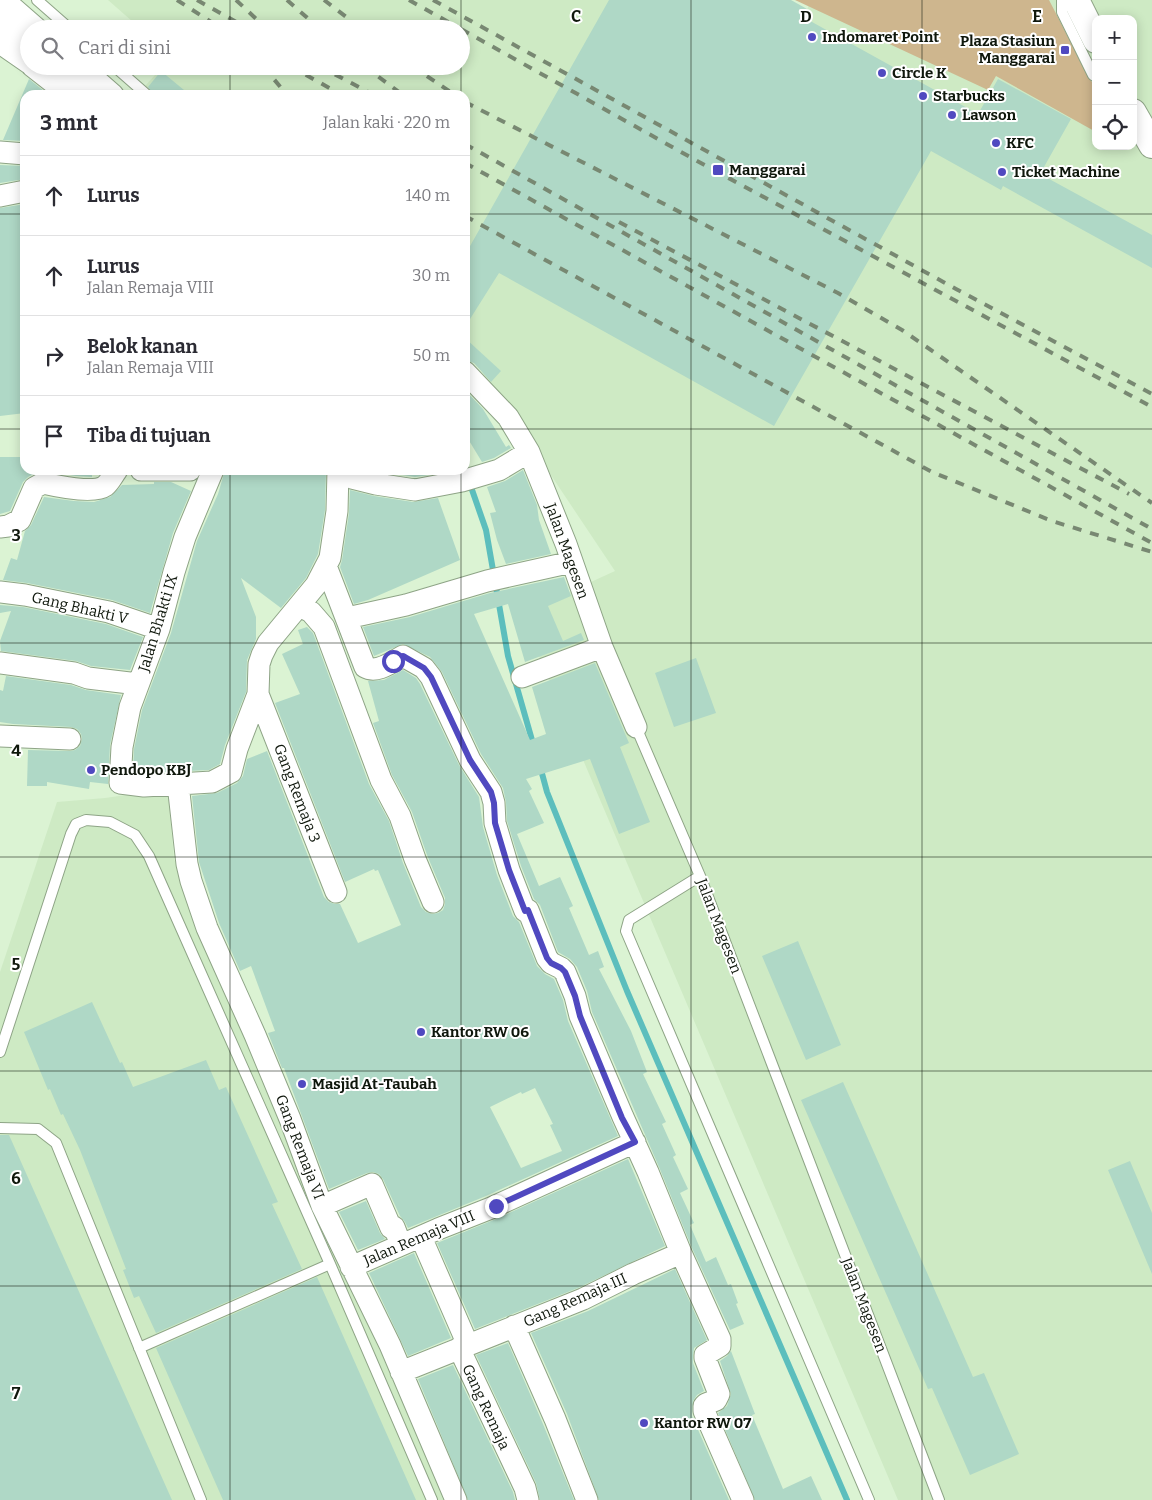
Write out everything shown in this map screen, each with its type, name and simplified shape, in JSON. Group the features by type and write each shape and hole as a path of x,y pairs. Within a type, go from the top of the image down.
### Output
{"street":[{"path":"4,0 27,20"},
{"path":"1076,0 1092,32"},
{"path":"0,20 20,37"},
{"path":"0,43 20,57"},
{"path":"44,75 63,90"},
{"path":"65,75 82,90"},
{"path":"90,75 107,90"},
{"path":"1137,119 1152,146"},
{"path":"0,152 20,154"},
{"path":"0,196 20,192"},
{"name":"Jalan Magesen","path":"470,377 508,416 529,452 572,562 602,647 636,727"},
{"path":"349,475 362,481 415,490 470,479 499,470 529,452"},
{"path":"0,527 8,526 20,520 34,488 43,483 62,488 96,490 105,486 113,475"},
{"name":"Jalan Bhakti IX","path":"178,784 144,786 120,783 122,747 125,727 138,684 160,629 180,555 208,475"},
{"path":"178,784 212,782 231,772 237,749 258,694 259,664 262,655 268,643 316,585 330,558 337,511 339,475"},
{"path":"347,618 572,562"},
{"path":"326,566 365,667 370,670 378,669 403,656 424,668 431,677 470,760 491,792 494,803 495,823 509,870 525,911 528,910 547,958 565,972 575,996 580,1016 622,1118 635,1142 720,1339 720,1346 705,1355 719,1394 716,1400 704,1406 704,1411 743,1500"},
{"name":"Gang Bhakti V","path":"0,592 25,595 109,612 160,629"},
{"path":"300,606 310,612 324,627 380,780 400,816 415,860 434,902"},
{"path":"522,677 602,647"},
{"path":"0,662 74,673 88,678 138,684"},
{"name":"Gang Remaja 3","path":"258,694 336,892"},
{"path":"0,736 70,738"},
{"name":"Gang Remaja VI","path":"178,784 187,864 206,928 230,978 279,1094 322,1206 390,1346 456,1500"},
{"name":"Jalan Remaja VIII","path":"351,1267 496,1206 635,1142"},
{"path":"322,1206 372,1184 391,1228 394,1227 401,1245"},
{"name":"Gang Remaja","path":"421,1237 464,1347 528,1500"},
{"name":"Gang Remaja III","path":"401,1372 583,1299 633,1274 682,1253"},
{"path":"514,1326 556,1419 587,1500"}],"lane":[{"path":"37,0 60,20"},
{"path":"1062,0 1062,12 1092,73"},
{"path":"124,75 141,90"},
{"name":"Jalan Magesen","path":"636,727 700,876 939,1500"},
{"path":"0,1052 71,834 76,824 86,820 110,822 135,835 149,856 330,1264 432,1500"},
{"path":"700,876 629,920 626,931 869,1500"},
{"path":"0,1128 38,1129 56,1143 201,1500"},
{"path":"139,1348 330,1264"}],"shaded area":[{"path":"108,0 780,0 806,12 811,0 1152,0 1152,1500 898,1500 521,614 615,571 470,356 470,90 141,90 155,75 470,75 470,20 131,20"},
{"path":"795,0 1049,0 1092,82 1092,130 996,76 988,90"},
{"path":"168,789 174,859 453,1500 0,1500 0,972 57,802 105,798"}],"building":[{"path":"609,0 791,0 807,9 803,17 978,114 998,79 1071,119 1040,174 1152,235 1152,268 1003,186 1001,190 931,151 774,426 499,273 470,319 470,246"},
{"path":"158,75 166,75 184,90 150,90 148,87"},
{"path":"29,79 43,90 24,90"},
{"path":"20,100 20,141 3,140"},
{"path":"0,165 20,166 20,180 0,183"},
{"path":"20,205 20,414 0,416 0,208"},
{"path":"470,343 501,371 491,382 474,363 470,362"},
{"path":"470,395 483,409 506,447 509,445 511,448 494,458 482,462 470,442"},
{"path":"0,457 20,457 20,475 32,475 23,482 10,511 0,514"},
{"path":"523,470 537,505 539,520 551,554 506,564 490,513 496,512 487,487 505,481"},
{"path":"70,475 92,475 92,477"},
{"path":"224,475 326,475 325,510 318,554 306,578 281,608 241,578 256,617 256,639 247,660 246,692 225,745 220,764 209,770 133,772 134,749 142,710 171,633 197,541 218,494"},
{"path":"403,475 429,475 415,477"},
{"path":"154,482 171,482 191,491 173,533 150,613 112,600 3,580 11,558 17,560 25,531 31,525 44,497 94,502 110,497 122,485 154,484"},
{"path":"350,490 413,502 438,498 460,560 368,600 354,604 340,567 349,513"},
{"path":"564,577 571,596 548,606 563,641 581,633 584,640 525,662 508,604 474,614 530,740 546,734 532,687 595,663 629,743 620,747 650,822 619,834 590,759 526,779 532,789 529,791 544,823 517,834 539,886 560,877 573,906 569,908 589,955 598,951 604,967 599,969 631,1031 647,1072 643,1074 666,1122 662,1124 676,1155 673,1157 688,1189 680,1193 694,1223 690,1225 706,1262 716,1257 728,1285 731,1284 738,1303 736,1304 744,1324 730,1330 692,1248 592,1012 587,991 577,967 570,959 558,952 540,905 534,899 507,821 503,788 481,754 442,672 430,657 403,644 374,656 363,627 410,617 490,593"},
{"path":"0,605 23,607 106,624 143,637 130,670 91,666 76,661 1,651 0,641 11,611 0,613"},
{"path":"307,627 313,633 369,784 389,821 403,863 421,907 426,912 432,914 443,910 445,898 412,812 392,775 373,723 379,721 368,681 384,680 403,670 416,678 420,684 459,765 479,797 483,827 497,875 513,916 519,922 537,966 554,979 563,1000 568,1021 618,1136 486,1196 408,1228 379,1174 367,1173 329,1189 284,1068 282,1068 268,1033 275,1031 251,966 240,971 219,923 199,862 192,796 217,793 237,783 243,776 247,759 267,751 324,897 329,902 340,904 358,943 401,925 378,870 375,871 374,869 345,882 275,703 300,694 282,654 303,644 298,630","holes":["535,1088 553,1124 550,1125 562,1151 521,1168 490,1107 521,1092 522,1094"]},
{"path":"696,658 716,713 674,727 655,673"},
{"path":"6,676 71,685 86,690 121,695 110,745 108,784 90,782 89,789 47,782 47,786 27,786 28,750 75,750 80,746 82,739 77,729 71,727 0,722 0,690 3,691"},
{"path":"798,941 841,1045 806,1060 762,956"},
{"path":"92,1002 133,1087 206,1060 219,1090 226,1087 278,1202 272,1204 302,1269 156,1333 139,1296 134,1298 123,1270 126,1269 80,1150 63,1114 61,1115 50,1089 48,1090 24,1032"},
{"path":"843,1082 973,1377 984,1373 1019,1454 970,1475 932,1388 928,1389 801,1100"},
{"path":"0,1135 9,1135 172,1500 0,1500"},
{"path":"628,1159 665,1246 578,1288 475,1329 437,1243 496,1219"},
{"path":"1130,1161 1152,1213 1152,1274 1108,1170"},
{"path":"366,1201 380,1233 385,1239 358,1250 339,1212"},
{"path":"414,1253 451,1338 408,1356 369,1273"},
{"path":"675,1269 707,1340 694,1348 693,1363 704,1391 697,1395 693,1401 692,1416 729,1500 599,1500 567,1414 531,1333 588,1311"},
{"path":"317,1277 416,1500 223,1500 156,1348"},
{"path":"508,1343 574,1500 540,1500 536,1483 476,1355"},
{"path":"731,1351 755,1414 752,1415 783,1489 811,1476 822,1500 755,1500 718,1413 727,1406 731,1394 720,1361"},
{"path":"453,1365 513,1492 515,1500 468,1500 418,1379"}],"waterway":[{"path":"470,484 486,530 508,656 534,747"},
{"path":"540,766 547,792 627,991 847,1500"}],"railway":[{"path":"177,0 208,20"},
{"path":"197,0 233,20"},
{"path":"236,0 257,20"},
{"path":"287,0 310,20"},
{"path":"324,0 350,20"},
{"path":"409,0 445,20"},
{"path":"433,0 469,20"},
{"path":"470,20 956,289 1152,394"},
{"path":"470,34 699,162 1152,407"},
{"path":"270,75 283,90"},
{"path":"306,75 333,90"},
{"path":"336,75 365,90"},
{"path":"376,75 396,90"},
{"path":"425,75 448,90"},
{"path":"470,105 838,293 902,330 1152,503"},
{"path":"470,147 1152,529"},
{"path":"470,166 1152,543"},
{"path":"470,219 932,472 1052,521 1152,552"},
{"path":"619,222 1129,494"}],"place":[{"name":"Indomaret Point","path":"812,37"},
{"name":"Plaza Stasiun Manggarai","path":"1065,50"},
{"name":"Circle K","path":"882,73"},
{"name":"Starbucks","path":"923,96"},
{"name":"Lawson","path":"952,115"},
{"name":"KFC","path":"996,143"},
{"name":"Manggarai","path":"718,170"},
{"name":"Ticket Machine","path":"1002,172"},
{"name":"Pendopo KBJ","path":"91,770"},
{"name":"Kantor RW 06","path":"421,1032"},
{"name":"Masjid At-Taubah","path":"302,1084"},
{"name":"Kantor RW 07","path":"644,1423"}],"route":[{"path":"393,661 403,656 424,668 431,677 470,760 491,792 494,803 495,823 509,870 525,911 528,910 547,958 565,972 575,996 580,1016 622,1118 635,1142 496,1206"}]}
